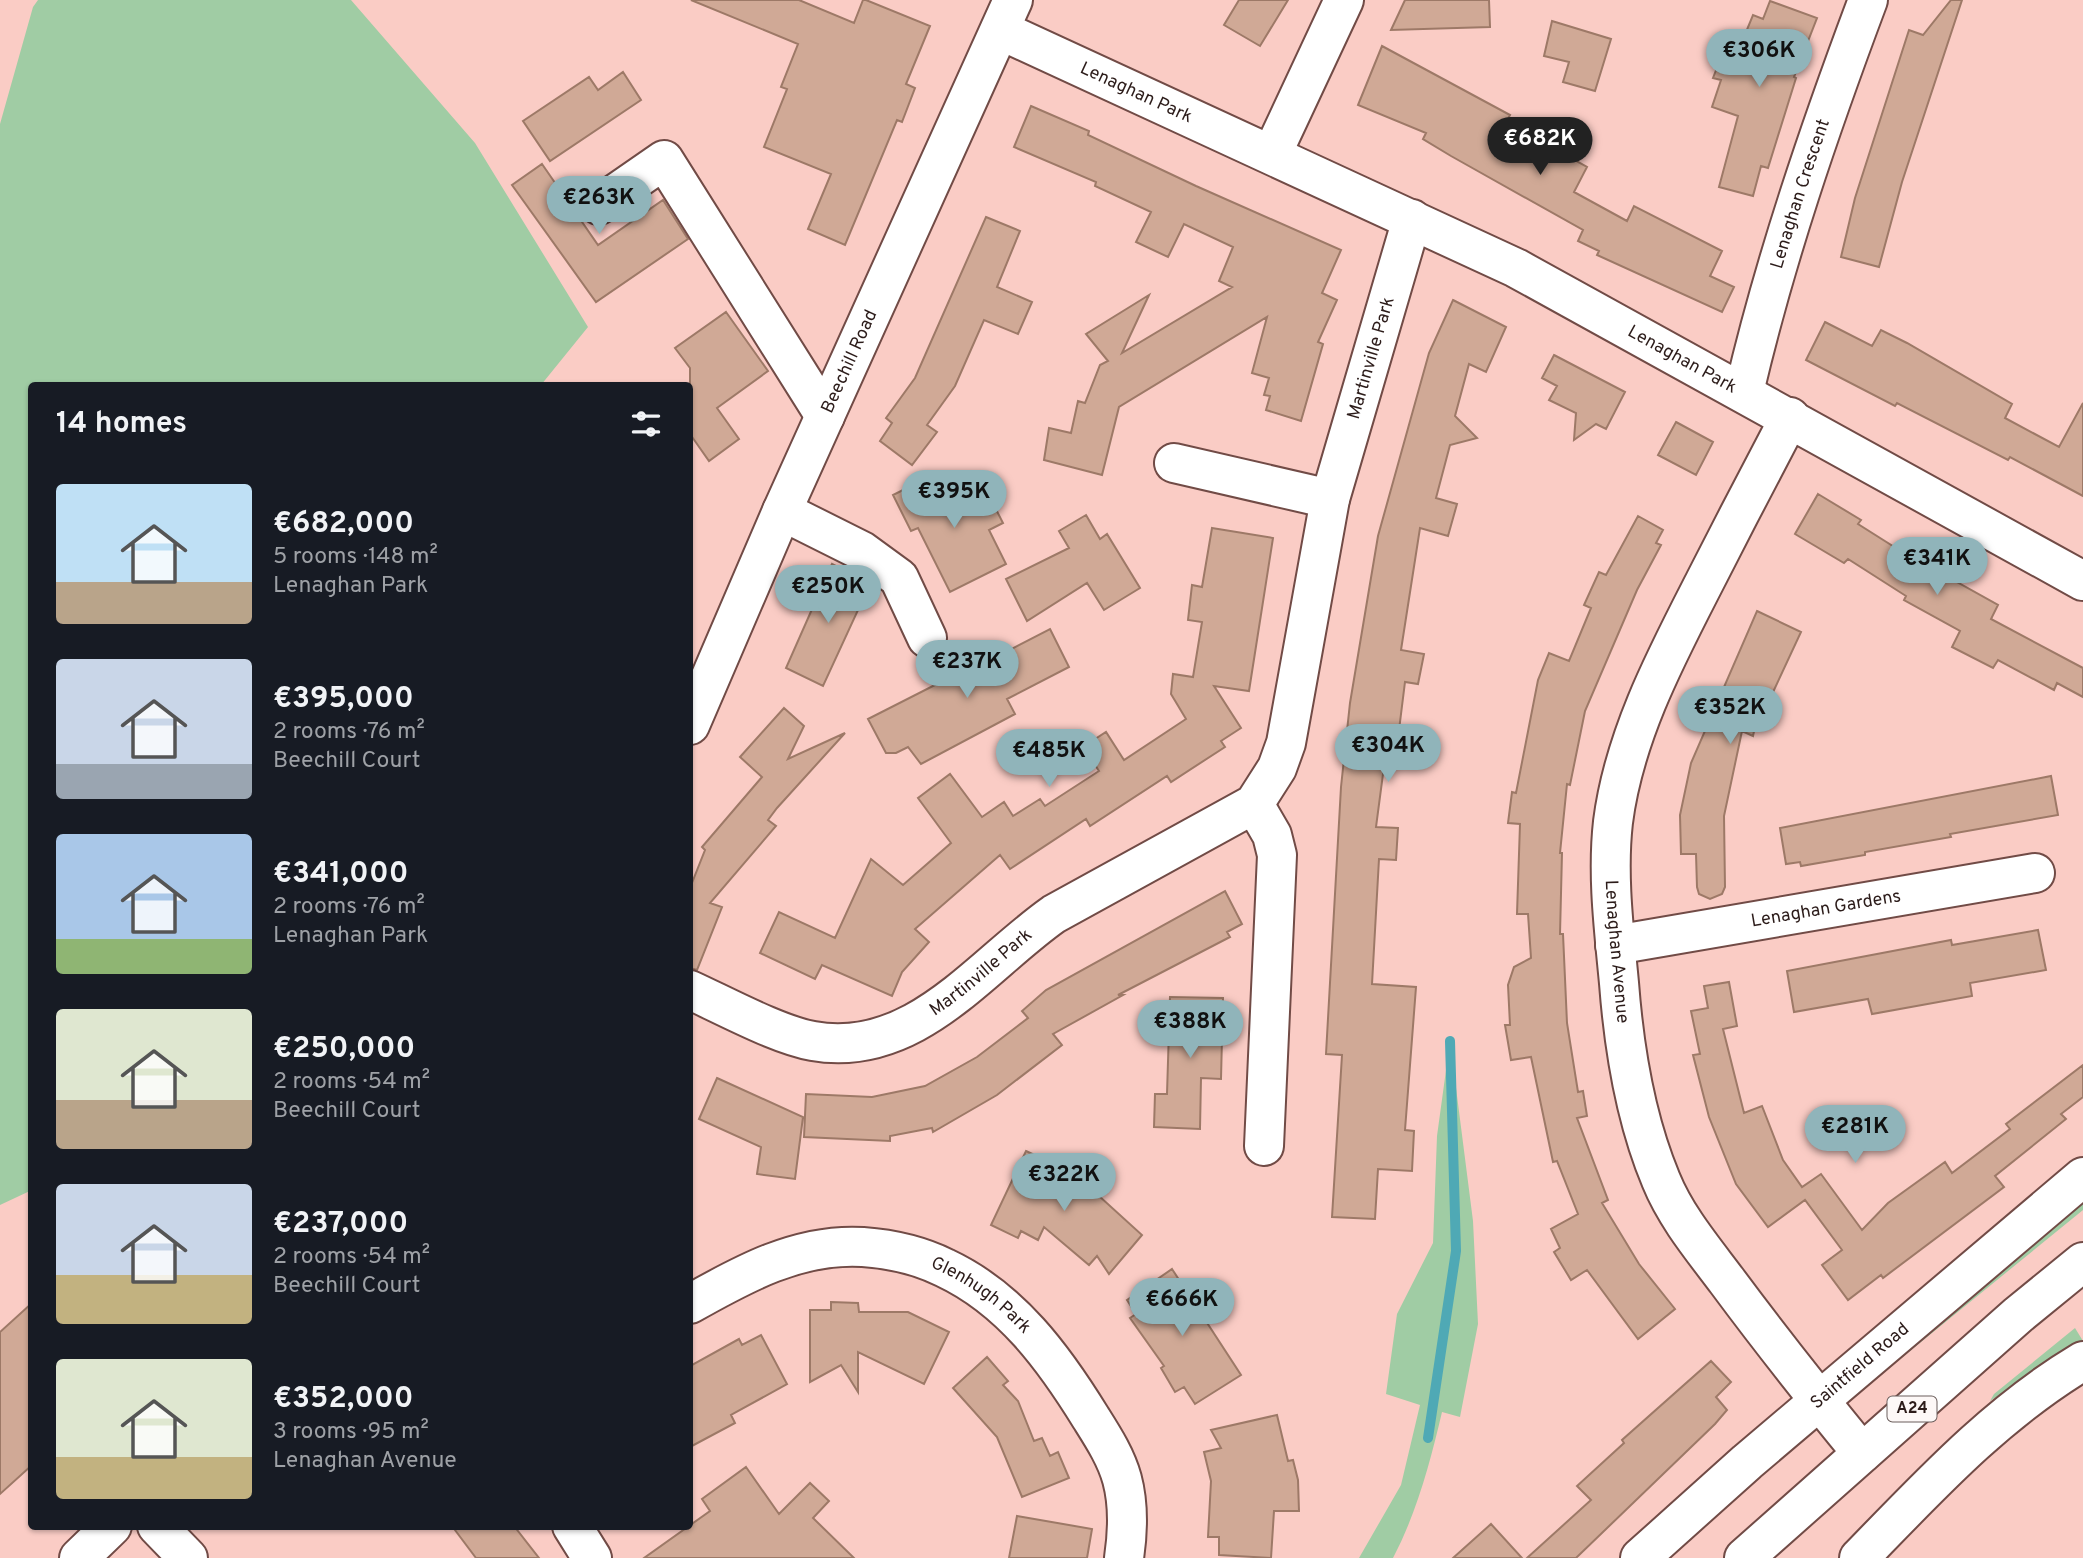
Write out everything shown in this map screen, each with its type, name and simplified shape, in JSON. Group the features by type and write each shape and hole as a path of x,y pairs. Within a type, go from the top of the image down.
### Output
{"main road":[{"path":"1272,154 1344,0"},
{"name":"Lenaghan Crescent","path":"1744,392 1765,311 1822,124 1868,0"},
{"name":"Lenaghan Park","path":"1007,15 1173,112 1272,154 1516,268 2083,581"},
{"name":"Beechill Road","path":"693,718 782,511 1007,15"},
{"path":"598,205 664,160 825,416"},
{"name":"Martinville Park","path":"693,991 811,1041 841,1043 876,1038 904,1029 937,1011 1023,936 1054,914 1254,804 1272,779 1286,743 1330,499 1412,219"},
{"name":"Lenaghan Avenue","path":"1790,417 1678,634 1647,701 1624,765 1613,823 1615,945 1622,1023 1632,1082 1661,1181 1686,1227 1862,1453"},
{"path":"1174,463 1330,499"},
{"path":"782,511 862,551 899,578 927,638"},
{"path":"1254,804 1272,835 1276,855 1264,1146"},
{"name":"Lenaghan Gardens","path":"1615,945 2035,873"},
{"name":"Saintfield Road","path":"1640,1558 2083,1177"},
{"name":"Glenhugh Park","path":"693,1302 748,1272 781,1259 820,1249 863,1247 907,1254 945,1268 983,1291 1023,1324 1064,1373 1107,1443 1121,1477 1128,1510 1124,1558"},
{"name":"A24","path":"1744,1558 2083,1262"},
{"path":"1859,1558 1976,1439 2052,1380 2083,1361"},
{"path":"79,1558 108,1530"},
{"path":"161,1530 188,1558"},
{"path":"574,1530 592,1558"}],"green space":[{"path":"38,0 351,0 475,143 588,327 543,382 28,382 28,1192 0,1205 0,124 33,7"},
{"path":"1450,1041 1473,1221 1478,1324 1460,1417 1442,1412 1422,1487 1393,1558 1359,1558 1401,1485 1420,1405 1386,1394 1397,1314 1433,1243 1437,1136"},
{"path":"2083,1196 2083,1210 1889,1368 1892,1360"},
{"path":"2075,1328 2083,1341 1990,1401 1994,1394"}],"building":[{"path":"691,0 799,0 854,23 863,0 866,0 930,26 906,84 915,88 902,122 897,120 845,245 808,229 831,174 764,147 787,89 781,87 798,44"},
{"path":"1239,0 1288,0 1260,46 1224,25"},
{"path":"1405,0 1489,0 1490,27 1391,30"},
{"path":"1951,0 1962,0 1902,182 1879,267 1841,257 1855,198 1909,30 1923,35"},
{"path":"1770,1 1817,18 1794,77 1796,78 1768,168 1761,166 1753,196 1719,187 1738,116 1712,107 1721,80 1713,78 1731,32 1744,37 1753,15 1763,19"},
{"path":"1552,21 1611,39 1595,91 1563,82 1569,62 1544,56"},
{"path":"1382,46 1510,115 1506,122 1587,167 1574,192 1627,221 1634,206 1722,251 1710,276 1734,287 1722,312 1597,255 1599,251 1578,241 1583,230 1423,139 1426,133 1358,105"},
{"path":"623,72 641,100 550,161 523,121 589,77 598,90"},
{"path":"1031,106 1089,131 1088,135 1196,186 1341,250 1322,293 1337,300 1318,342 1323,344 1301,421 1266,410 1270,396 1264,395 1269,378 1252,373 1267,317 1119,407 1102,475 1044,460 1049,428 1071,433 1078,401 1085,403 1100,365 1108,361 1086,334 1149,295 1122,353 1232,287 1219,281 1233,247 1184,224 1168,257 1136,242 1151,212 1095,186 1096,182 1014,147"},
{"path":"542,164 598,245 663,200 688,239 596,302 512,185"},
{"path":"986,217 1020,231 997,287 1032,302 1018,334 984,320 955,386 927,425 937,432 912,465 880,441 892,423 886,418 915,378"},
{"path":"1453,300 1506,327 1486,372 1469,364 1455,416 1477,438 1450,445 1436,498 1457,504 1448,536 1420,528 1401,650 1424,654 1418,684 1405,682 1398,738 1388,736 1376,827 1398,828 1396,860 1379,859 1372,984 1416,987 1405,1130 1414,1131 1412,1171 1378,1169 1375,1219 1332,1217 1342,1055 1326,1054 1341,787 1350,703 1378,536 1429,353"},
{"path":"726,312 768,371 717,408 739,439 709,461 693,438 693,382 690,382 690,368 675,348"},
{"path":"1825,322 1872,346 1881,330 1907,343 2012,404 2005,418 2059,447 2083,403 2083,496 2010,457 2008,460 1806,360"},
{"path":"1554,355 1625,392 1606,429 1596,424 1574,440 1576,413 1549,400 1557,386 1542,378"},
{"path":"1676,422 1713,442 1696,475 1658,455"},
{"path":"931,476 945,503 983,484 1003,523 989,530 1006,564 950,592 918,528 911,531 893,495"},
{"path":"1818,494 1861,520 1858,524 1945,579 1946,576 1998,605 1991,619 2083,668 2083,697 2057,683 2054,690 1998,660 1993,668 1952,647 1960,631 1904,600 1906,596 1848,559 1844,563 1795,534"},
{"path":"1086,515 1100,539 1107,534 1140,588 1104,610 1087,583 1027,621 1006,579 1069,548 1059,531"},
{"path":"1638,516 1663,530 1656,543 1661,545 1637,590 1585,711 1570,785 1567,784 1560,853 1560,934 1563,934 1567,1023 1578,1092 1583,1091 1587,1116 1577,1118 1608,1200 1602,1203 1639,1264 1675,1309 1638,1339 1587,1270 1571,1280 1554,1252 1560,1248 1551,1229 1578,1214 1557,1161 1553,1162 1531,1057 1511,1060 1505,1025 1510,1025 1508,985 1514,967 1531,958 1528,914 1517,914 1520,824 1508,823 1512,792 1516,793 1538,680 1549,653 1569,661 1591,608 1584,605 1599,572 1606,575"},
{"path":"1212,528 1273,538 1249,691 1214,686 1241,728 1221,741 1225,747 1171,782 1167,776 1090,826 1086,819 1010,869 1000,855 915,929 929,942 902,972 892,996 822,965 815,979 760,953 779,912 835,938 871,859 903,885 951,843 918,798 950,774 982,817 1004,802 1013,816 1040,799 1045,806 1099,771 1083,747 1106,732 1124,760 1186,719 1171,694 1173,674 1193,677 1202,622 1188,620 1192,585 1202,587"},
{"path":"832,564 870,584 823,686 786,668"},
{"path":"1757,611 1801,632 1761,718 1759,708 1753,736 1742,731 1724,816 1725,887 1722,894 1710,899 1699,894 1696,854 1681,854 1680,815 1691,763"},
{"path":"1050,629 1069,667 1007,699 1015,714 921,764 908,747 896,753 886,753 868,719 935,685 933,681 968,662 971,670"},
{"path":"784,708 804,726 788,759 845,733 777,808 768,820 776,826 710,903 722,907 697,970 693,969 693,880 705,850 702,847 762,777 740,757"},
{"path":"2051,776 2058,815 1950,834 1951,837 1865,852 1865,855 1801,866 1800,862 1786,864 1780,828"},
{"path":"1225,891 1242,924 1227,932 1230,937 1118,995 1123,995 1053,1034 1062,1045 997,1095 933,1132 932,1128 890,1136 890,1141 804,1137 806,1094 872,1097 925,1086 977,1057 1028,1018 1022,1011 1046,990"},
{"path":"2038,930 2046,970 1970,983 1972,996 1872,1014 1868,999 1794,1012 1787,971 1951,940 1952,945"},
{"path":"1729,982 1737,1026 1723,1029 1744,1113 1762,1106 1783,1160 1802,1187 1821,1174 1862,1230 1888,1203 1945,1162 1952,1173 2010,1129 2006,1124 2083,1065 2083,1097 2061,1114 2066,1119 1995,1176 2004,1187 1883,1278 1881,1275 1848,1300 1822,1265 1842,1250 1805,1200 1768,1227 1736,1184 1709,1117 1693,1055 1700,1054 1691,1011 1708,1008 1704,986"},
{"path":"1170,997 1223,998 1221,1079 1201,1078 1200,1129 1154,1127 1155,1094 1167,1094"},
{"path":"717,1078 803,1117 795,1179 757,1174 761,1147 699,1119"},
{"path":"1026,1151 1090,1181 1088,1186 1142,1235 1109,1274 1097,1256 1089,1265 1044,1227 1038,1240 1021,1231 1018,1238 991,1225"},
{"path":"1172,1269 1241,1375 1195,1404 1184,1387 1175,1392 1161,1368 1164,1366 1130,1318 1136,1314 1127,1300"},
{"path":"831,1302 858,1303 859,1312 908,1312 949,1332 924,1384 858,1352 858,1392 841,1365 810,1382 810,1310 831,1310"},
{"path":"28,1307 28,1469 0,1494 0,1332"},
{"path":"761,1335 787,1384 731,1415 735,1423 693,1445 693,1364 739,1339 742,1345"},
{"path":"987,1357 1008,1381 1003,1385 1018,1401 1034,1441 1042,1438 1050,1456 1058,1452 1069,1478 1022,1497 997,1437 953,1388"},
{"path":"1711,1361 1731,1382 1716,1397 1727,1410 1715,1424 1576,1558 1527,1558 1591,1500 1577,1486 1624,1443 1622,1440"},
{"path":"1277,1415 1288,1461 1293,1460 1298,1480 1299,1511 1274,1511 1271,1558 1219,1555 1219,1537 1208,1537 1211,1481 1204,1452 1221,1448 1211,1430"},
{"path":"746,1467 779,1514 810,1483 829,1501 813,1518 854,1558 644,1558 683,1530 693,1530 693,1523 710,1511 702,1499"},
{"path":"1017,1516 1092,1529 1087,1558 1009,1558"},
{"path":"1491,1524 1522,1558 1453,1558"},
{"path":"455,1530 517,1530 539,1558 476,1558"}],"waterway":[{"path":"1428,1438 1456,1251 1450,1041"}]}
